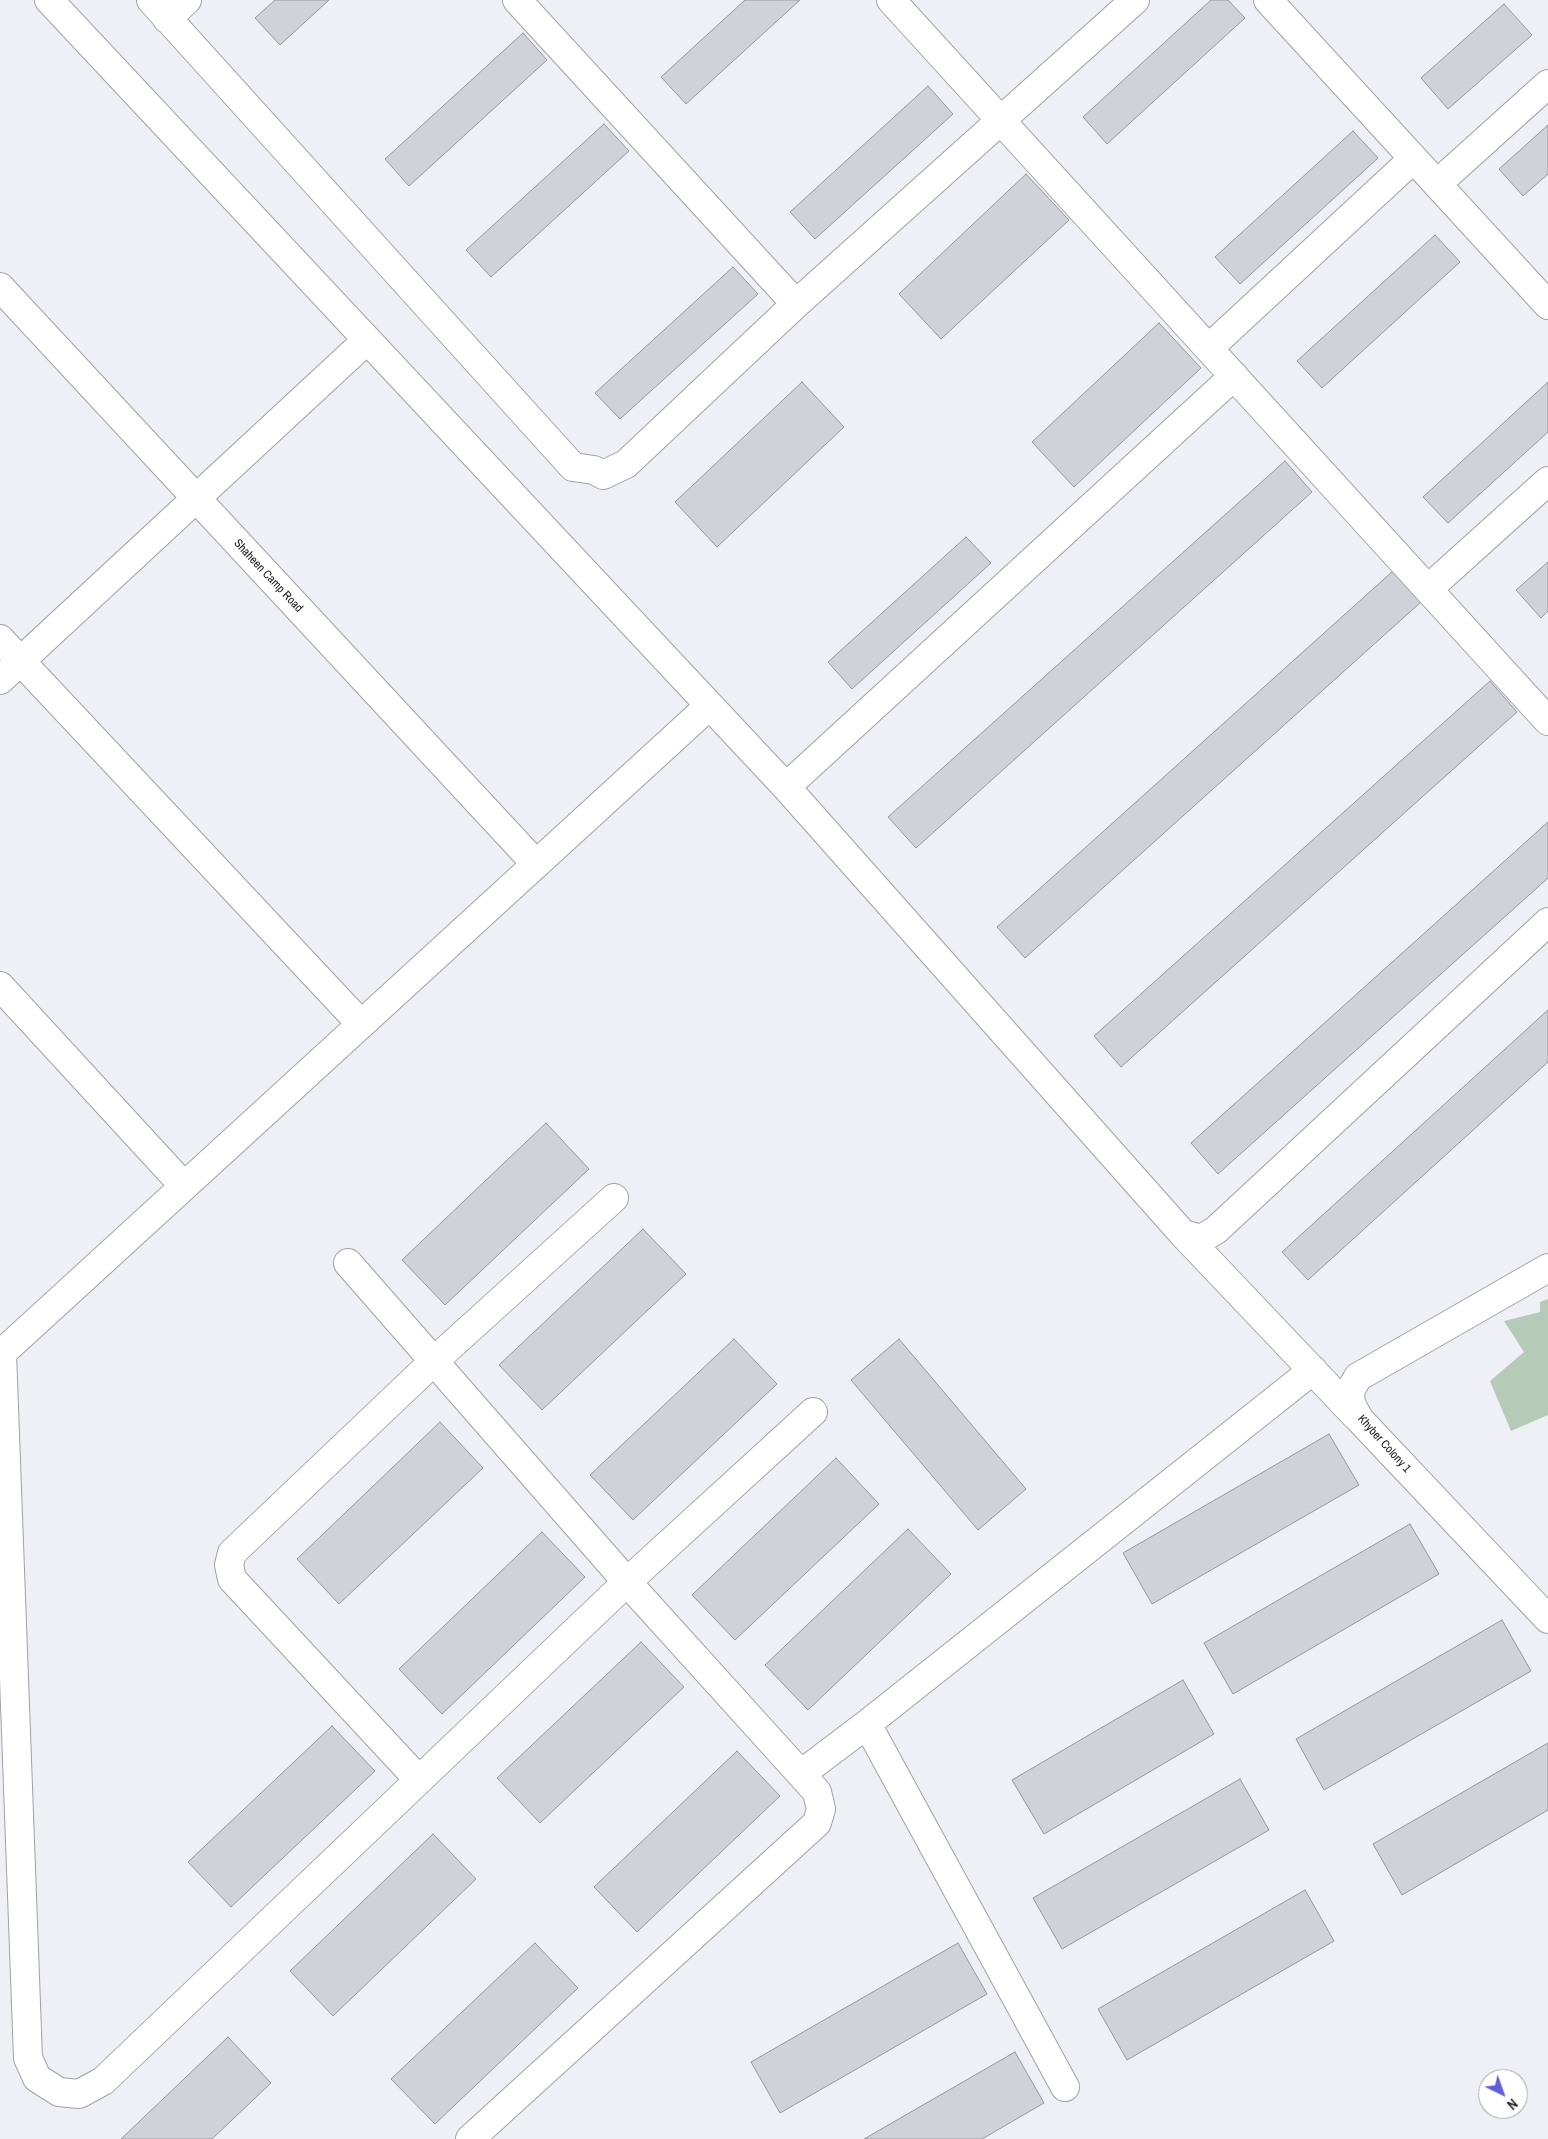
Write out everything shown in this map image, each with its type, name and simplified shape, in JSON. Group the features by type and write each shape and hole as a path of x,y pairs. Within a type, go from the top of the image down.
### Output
{"street":[{"path":"49,0 786,787 1183,1234 1360,1420"},
{"path":"187,0 159,9 573,467 594,470 603,475 626,464 796,304 1135,0"},
{"path":"517,0 796,304"},
{"path":"890,0 1002,120 1548,721"},
{"path":"1268,0 1548,305"},
{"path":"1437,184 1548,84"},
{"path":"1209,348 1413,159"},
{"name":"Shaheen Camp Road","path":"0,287 536,864"},
{"path":"0,680 366,340"},
{"path":"786,787 1234,376"},
{"path":"1428,589 1548,482"},
{"path":"0,639 361,1024"},
{"path":"709,706 1,1352 5,1687 16,1751 28,2058 37,2078 59,2092 79,2094 103,2081 627,1582 813,1412"},
{"path":"1183,1234 1201,1239 1216,1230 1548,922"},
{"path":"0,986 184,1186"},
{"path":"419,1780 232,1580 229,1565 232,1553 434,1361 614,1198"},
{"path":"348,1263 627,1582 817,1792 820,1809 817,1823 470,2139"},
{"name":"Khyber Colony 1","path":"1548,1268 1358,1377 1350,1392 1351,1404 1360,1420 1548,1619"},
{"path":"801,1774 867,1724 1313,1370"},
{"path":"867,1724 1066,2087"},
{"path":"0,1833 16,1751"}],"green space":[{"path":"1548,1299 1548,1415 1511,1431 1490,1381 1524,1352 1504,1321 1540,1312 1540,1302"}],"building":[{"path":"275,0 329,0 280,45 255,18"},
{"path":"745,0 800,0 686,104 661,77"},
{"path":"1211,0 1228,0 1245,18 1107,144 1083,117"},
{"path":"1504,4 1532,35 1448,109 1421,78"},
{"path":"523,33 547,60 409,186 385,159"},
{"path":"928,86 953,114 815,239 790,212"},
{"path":"604,124 629,151 491,277 466,250"},
{"path":"1548,125 1548,174 1523,196 1499,169"},
{"path":"1353,131 1378,158 1240,284 1215,257"},
{"path":"1026,174 1069,220 941,339 899,294"},
{"path":"1435,235 1460,262 1322,388 1297,361"},
{"path":"733,267 758,294 620,419 595,393"},
{"path":"1159,323 1201,368 1074,487 1032,442"},
{"path":"802,382 844,427 717,547 675,502"},
{"path":"1548,382 1548,432 1448,523 1423,497"},
{"path":"1285,461 1312,492 916,848 888,817"},
{"path":"966,537 991,563 852,689 828,662"},
{"path":"1548,562 1548,611 1541,618 1516,590"},
{"path":"1393,571 1421,602 1025,958 997,927"},
{"path":"1490,681 1517,712 1121,1067 1094,1036"},
{"path":"1548,822 1548,878 1218,1174 1191,1143"},
{"path":"1548,1010 1548,1062 1308,1280 1282,1252"},
{"path":"546,1123 589,1169 445,1305 402,1260"},
{"path":"643,1229 686,1274 542,1410 499,1365"},
{"path":"734,1339 777,1384 633,1520 590,1475"},
{"path":"899,1339 1026,1489 978,1530 851,1380"},
{"path":"440,1422 483,1468 339,1604 297,1559"},
{"path":"1329,1434 1359,1485 1152,1604 1123,1553"},
{"path":"836,1458 879,1504 735,1640 692,1595"},
{"path":"1410,1524 1439,1574 1233,1694 1204,1643"},
{"path":"908,1529 951,1574 808,1710 765,1665"},
{"path":"542,1532 585,1577 442,1714 399,1669"},
{"path":"1502,1620 1531,1671 1324,1790 1296,1739"},
{"path":"641,1642 684,1687 540,1823 497,1778"},
{"path":"1183,1680 1214,1734 1044,1834 1012,1780"},
{"path":"332,1726 375,1771 231,1907 188,1862"},
{"path":"1548,1743 1548,1810 1402,1895 1373,1844"},
{"path":"737,1751 780,1796 637,1932 594,1887"},
{"path":"1240,1779 1269,1830 1062,1949 1033,1898"},
{"path":"433,1834 476,1879 333,2016 290,1971"},
{"path":"1305,1890 1334,1941 1127,2060 1098,2009"},
{"path":"535,1943 578,1988 435,2124 391,2079"},
{"path":"958,1943 987,1994 780,2113 751,2062"},
{"path":"228,2037 271,2083 212,2139 121,2139"},
{"path":"1015,2052 1044,2103 982,2139 864,2139"}]}
